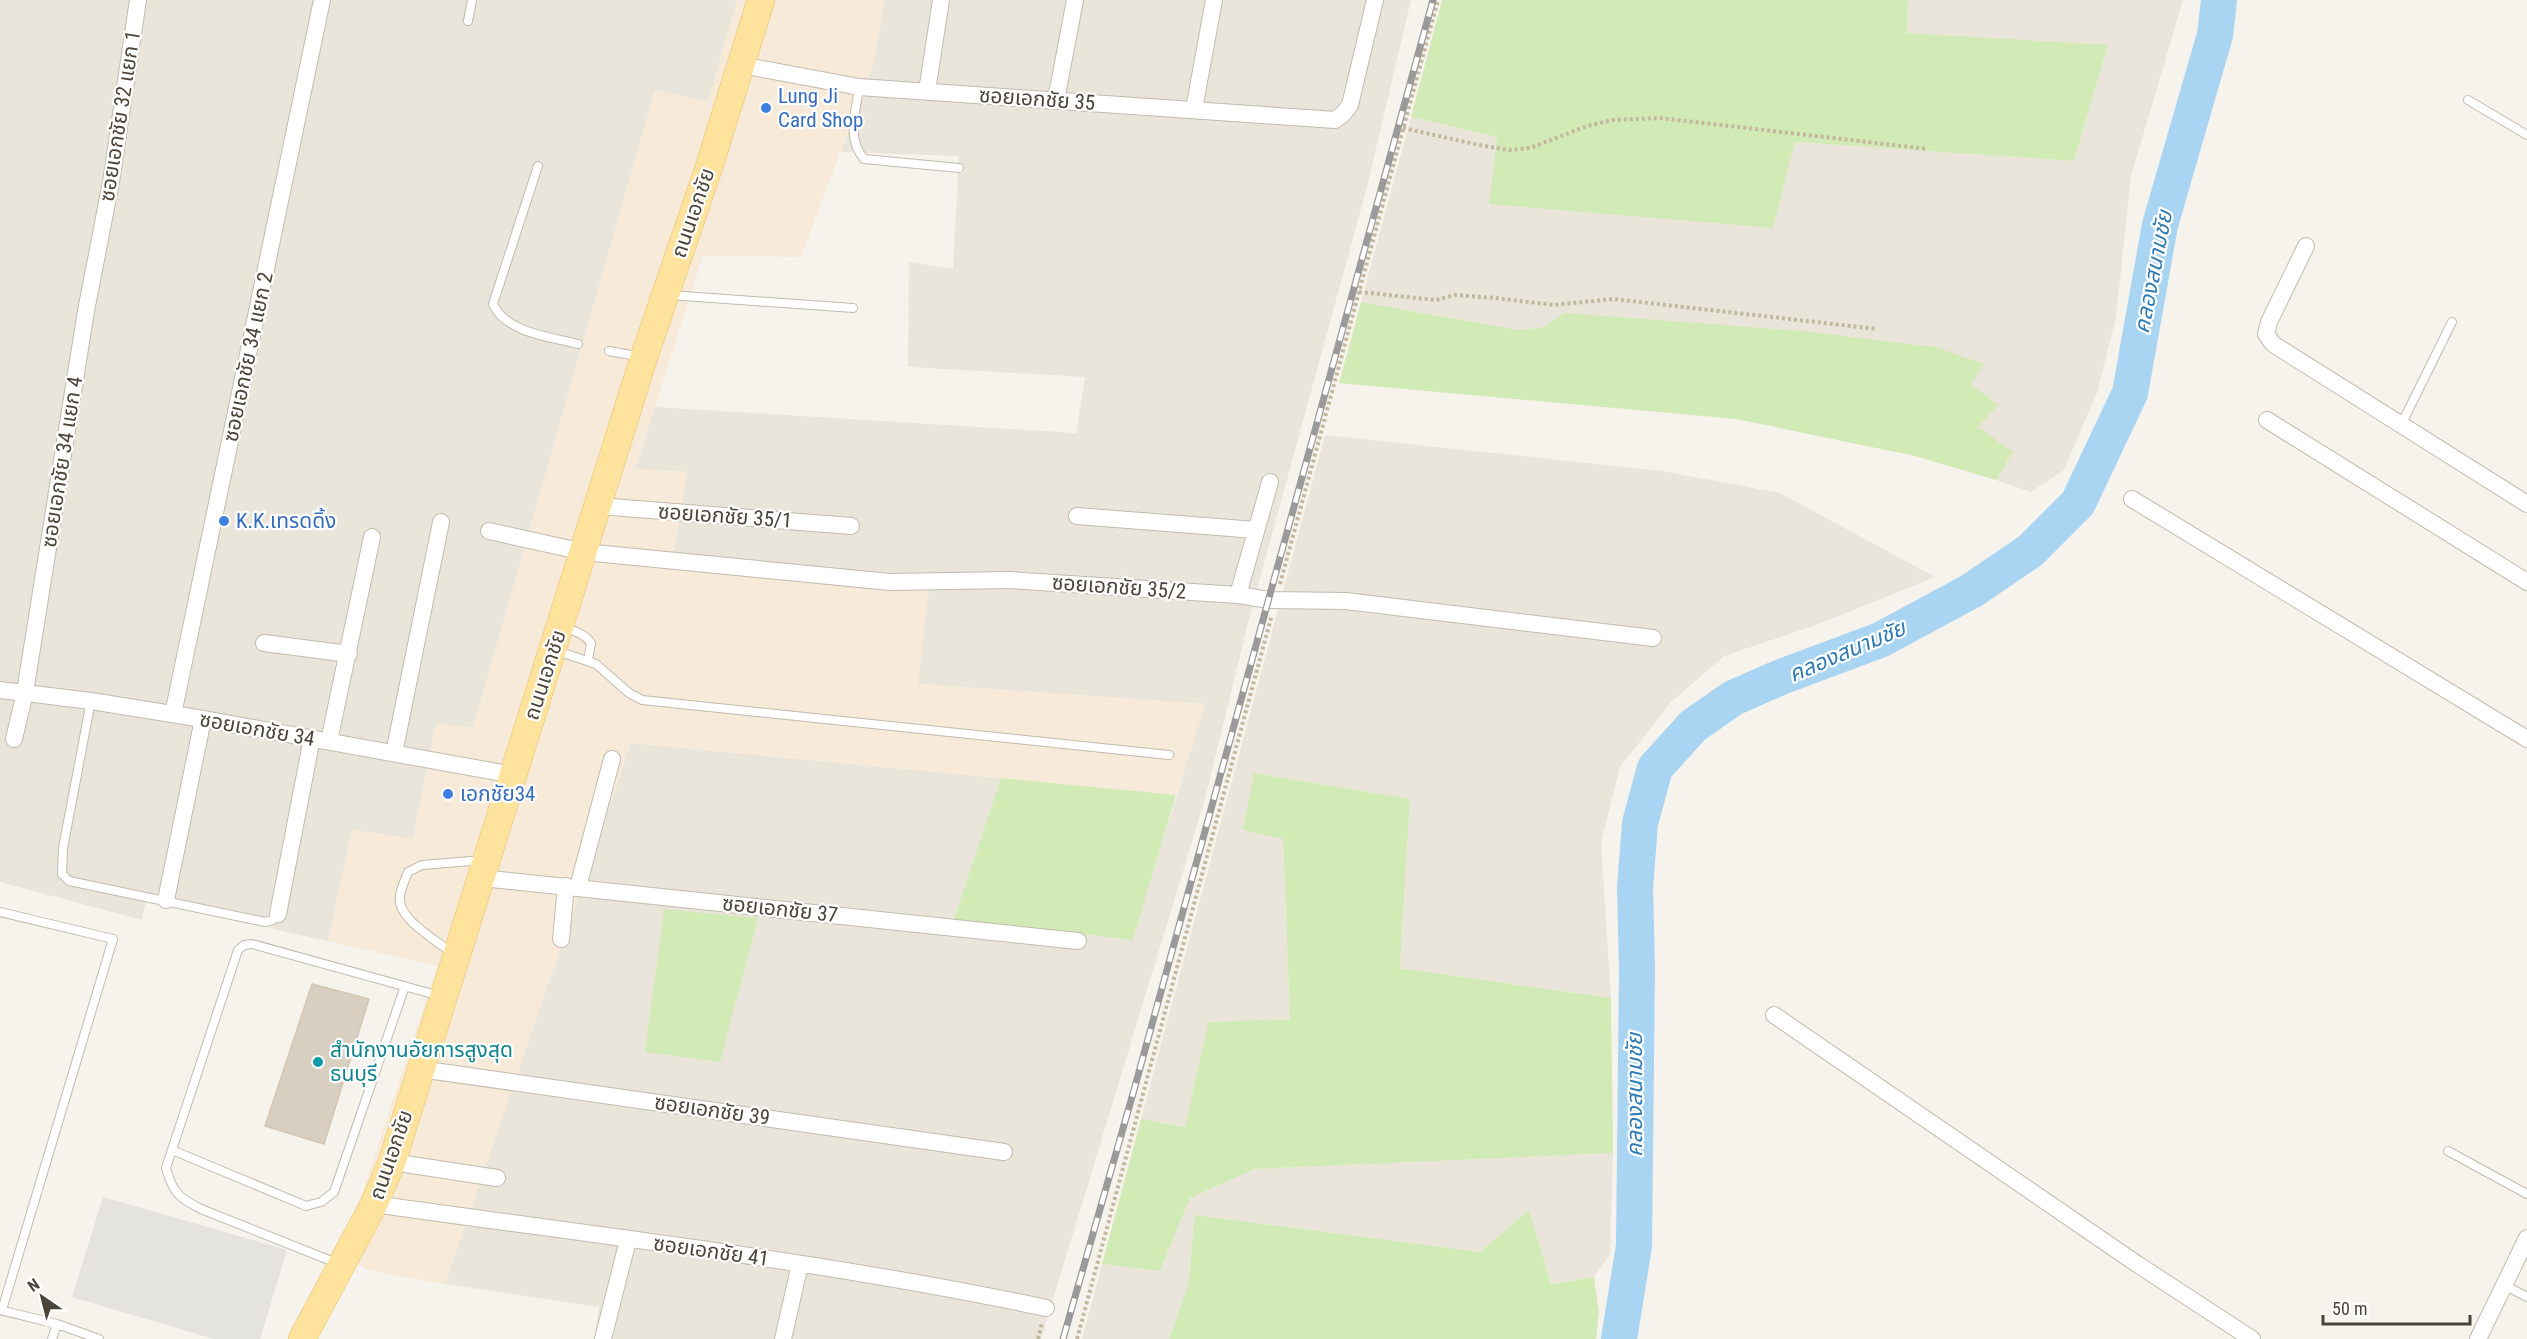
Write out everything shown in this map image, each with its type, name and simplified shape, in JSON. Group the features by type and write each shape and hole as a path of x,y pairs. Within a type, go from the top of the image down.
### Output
{"main road":[{"name":"ถนนเอกชัย","path":"302,1339 374,1204 392,1162 644,357 741,65 757,1"}],"street":[{"name":"ซอยเอกชัย 32 แยก 1","path":"101,232 138,0"},
{"name":"ซอยเอกชัย 34 แยก 2","path":"173,714 322,0"},
{"path":"927,91 941,0"},
{"path":"1056,100 1075,0"},
{"path":"1194,109 1214,0"},
{"name":"ซอยเอกชัย 35","path":"741,65 859,87 1335,120 1350,105 1375,0"},
{"name":"ซอยเอกชัย 34 แยก 4","path":"14,739 25,692 86,311 101,232"},
{"path":"2306,246 2269,322 2266,334 2273,344 2402,423 2527,504"},
{"path":"2267,420 2527,582"},
{"path":"1238,595 1270,482"},
{"path":"2132,499 2527,739"},
{"name":"ซอยเอกชัย 35/1","path":"599,506 850,526"},
{"path":"1077,516 1256,530"},
{"path":"394,753 441,522"},
{"name":"ซอยเอกชัย 35/2","path":"489,531 584,552 890,582 1010,580 1238,595 1276,600 1346,602 1653,638"},
{"path":"278,914 321,740 349,654 372,537"},
{"path":"264,643 349,654"},
{"name":"ซอยเอกชัย 34","path":"0,690 91,701 203,719 513,776"},
{"path":"166,900 203,719"},
{"path":"561,939 572,887 612,759"},
{"name":"ซอยเอกชัย 37","path":"485,868 572,887 1078,941"},
{"path":"1774,1015 2137,1264 2252,1339"},
{"name":"ซอยเอกชัย 39","path":"420,1069 1004,1152"},
{"path":"392,1162 497,1178"},
{"name":"ซอยเอกชัย 41","path":"374,1204 951,1287 1046,1308"},
{"path":"2478,1339 2527,1238"},
{"path":"603,1339 628,1240"},
{"path":"783,1339 800,1264"}],"lane":[{"path":"468,21 472,0"},
{"path":"859,87 852,133 855,149 864,159 959,168"},
{"path":"2468,100 2527,135"},
{"path":"538,166 493,304 498,316 522,329 578,344"},
{"path":"665,294 853,308"},
{"path":"2402,423 2452,322"},
{"path":"609,351 644,357"},
{"path":"557,639 581,633 591,643 588,660"},
{"path":"557,639 596,664 624,689 642,700 1169,755"},
{"path":"91,701 63,848 62,874 69,881 265,922 273,920 278,914"},
{"path":"456,956 414,924 401,910 399,897 408,872 422,865 485,868"},
{"path":"0,912 114,939 1,1310 57,1324 99,1339"},
{"path":"342,1265 181,1199 171,1185 166,1168 238,950 244,945 252,944 443,997"},
{"path":"172,1150 306,1206 321,1202 334,1192 405,986"},
{"path":"2448,1151 2527,1194"},
{"path":"2504,1285 2527,1297"},
{"path":"52,1339 57,1324"}],"path":[{"path":"1077,1339 1438,0"},
{"path":"1403,128 1479,146 1509,150 1530,148 1587,126 1612,120 1660,118 1928,149"},
{"path":"1359,292 1436,300 1455,295 1554,305 1612,299 1877,328"}],"shaded area":[{"path":"0,0 737,0 708,103 655,90 473,728 436,724 413,839 352,830 328,941 146,901 142,920 0,882"},
{"path":"737,0 885,0 873,64 801,257 703,256 635,469 687,472 671,570 929,588 918,684 1206,704 1176,795 631,743 445,1284 371,1271 332,1251 359,1203 437,966 328,941 352,830 413,839 436,724 473,728 655,90 708,102"},
{"path":"885,0 1411,0 1367,187 1251,611 1205,799 1041,1339 594,1339 599,1307 445,1284 631,743 1001,778 954,919 1132,940 1205,704 918,684 928,588 671,570 687,472 635,469 655,407 1076,433 1085,377 908,367 909,262 953,269 959,156 841,152 873,64"},
{"path":"1908,0 2183,0 2131,176 2116,317 2097,393 2064,470 2031,492 1996,480 2013,452 1565,313 1545,327 1518,330 1361,302 1411,117 1497,137 1489,204 1795,142 2074,161 2108,46 1907,33"},
{"path":"1325,435 1662,471 1780,493 1935,577 1819,624 1724,656 1671,702 1620,767 1601,843 1611,998 1400,968 1410,800 1283,838 1290,1019 1208,1022 1185,1127 1141,1119"},
{"path":"1613,1153 1610,1254 1594,1277 1551,1284 1529,1210 1480,1252 1195,1215 1188,1286 1169,1339 1082,1339 1102,1264 1160,1271 1190,1198 1255,1169"},
{"path":"103,1197 287,1250 260,1339 214,1339 72,1297"}],"green space":[{"path":"1442,0 1908,0 1907,33 2108,45 2074,161 1795,142 1773,228 1489,204 1497,137 1411,117"},
{"path":"1361,302 1518,330 1545,327 1564,313 1802,331 1935,347 1984,364 1971,384 1998,405 1978,427 2013,452 1996,480 1915,456 1736,419 1339,383"},
{"path":"1254,773 1410,799 1400,968 1611,998 1613,1153 1255,1169 1190,1198 1160,1271 1102,1264 1141,1119 1185,1127 1208,1022 1290,1019 1283,839 1243,830"},
{"path":"1001,778 1176,795 1133,940 954,919"},
{"path":"664,909 758,918 720,1062 645,1052"},
{"path":"1529,1210 1551,1284 1594,1277 1599,1312 1596,1339 1169,1339 1188,1286 1195,1215 1480,1252"}],"building":[{"name":"สำนักงานอัยการสูงสุด ธนบุรี","path":"312,984 369,999 324,1144 265,1126"}],"waterway":[{"name":"คลองสนามชัย","path":"1619,1339 1634,1246 1637,968 1635,888 1640,823 1655,768 1693,726 1733,698 1781,677 1880,640 1971,591 2030,551 2078,503 2130,393 2160,225 2215,35 2219,0"}],"railway":[{"path":"1063,1339 1134,1090 1433,0"}],"place":[{"name":"Lung Ji Card Shop","path":"766,108"},
{"name":"K.K.เทรดดิ้ง","path":"224,521"},
{"name":"เอกชัย34","path":"448,794"},
{"name":"สำนักงานอัยการสูงสุด ธนบุรี","path":"318,1062"}]}
